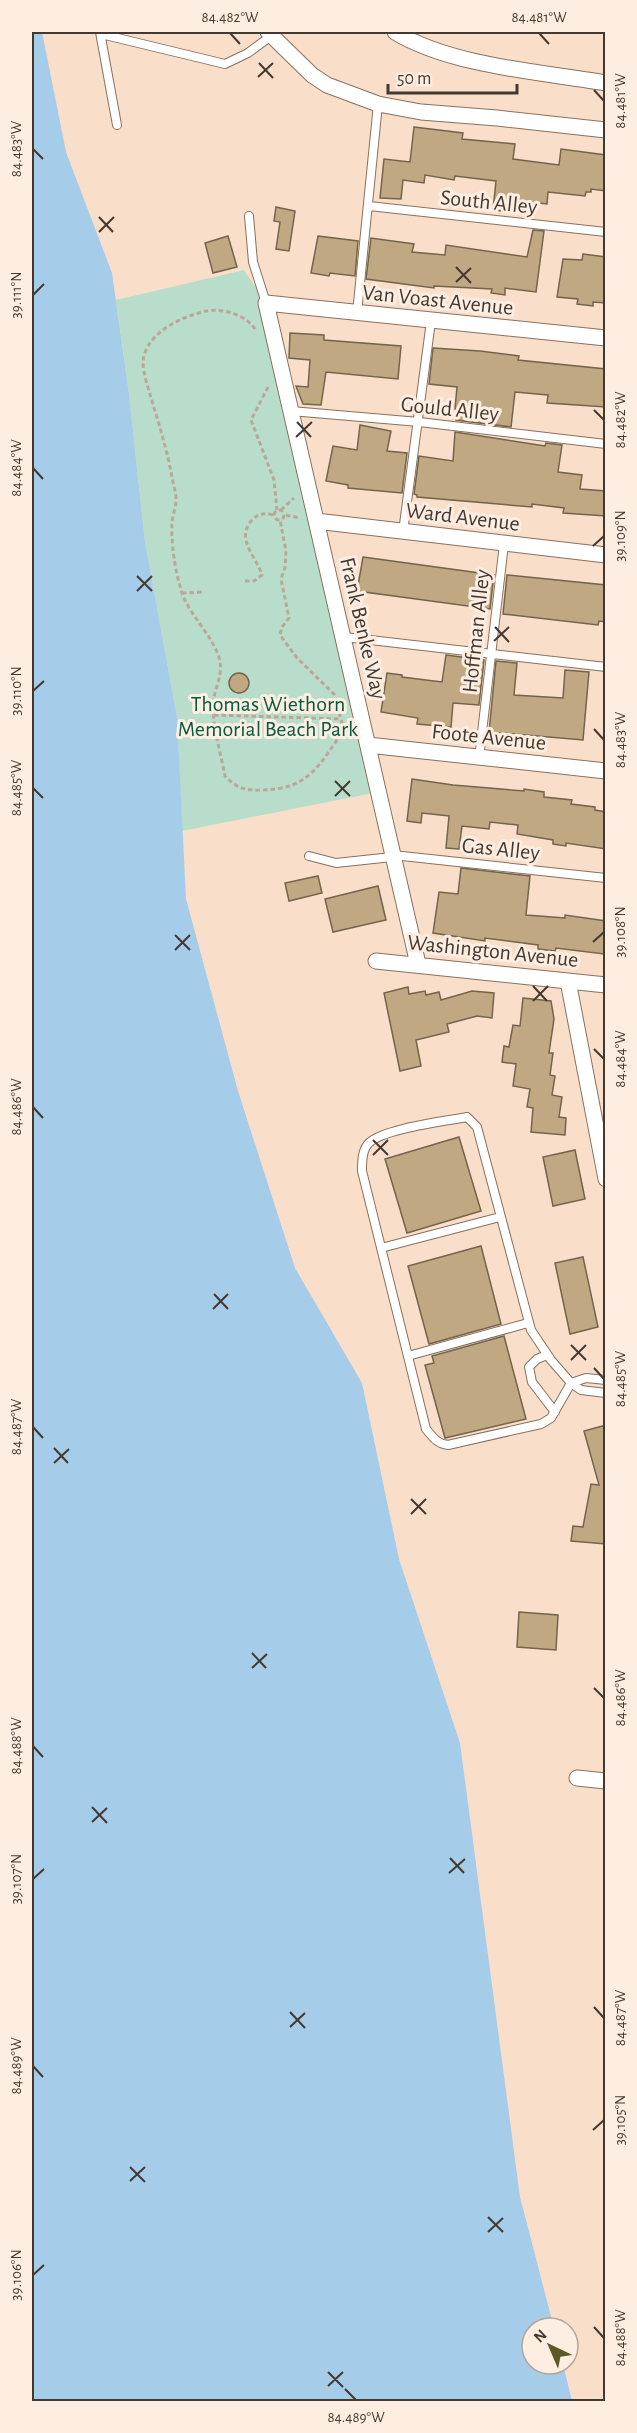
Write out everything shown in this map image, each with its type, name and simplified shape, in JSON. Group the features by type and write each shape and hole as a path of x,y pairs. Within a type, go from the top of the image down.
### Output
{"street":[{"path":"395,32 412,41 456,57 606,82"},
{"path":"269,34 312,75 327,85 378,104 421,112 606,130"},
{"name":"Van Voast Avenue","path":"266,303 606,338"},
{"name":"Frank Benke Way","path":"266,303 418,964"},
{"name":"Ward Avenue","path":"316,521 606,555"},
{"name":"Foote Avenue","path":"368,745 606,771"},
{"name":"Washington Avenue","path":"376,961 606,985"},
{"path":"568,981 606,1179"},
{"path":"577,1778 606,1781"}],"lane":[{"path":"117,125 100,33 225,64 248,53 269,34"},
{"path":"357,313 378,104"},
{"name":"South Alley","path":"369,206 606,232"},
{"path":"249,216 253,262 266,303"},
{"path":"403,532 431,321"},
{"name":"Gould Alley","path":"291,411 419,422 606,444"},
{"name":"Hoffman Alley","path":"479,758 504,544"},
{"path":"344,637 606,667"},
{"name":"Gas Alley","path":"309,856 336,863 392,856 606,878"},
{"path":"606,1380 586,1378 571,1383 555,1412 541,1424 448,1446 440,1444 426,1429 362,1171 362,1156 367,1144 381,1134 467,1117 477,1126 531,1330 571,1383 581,1390 606,1393"},
{"path":"381,1248 500,1217"},
{"path":"408,1356 528,1323"},
{"path":"548,1355 537,1359 529,1367 532,1383 555,1412"}],"path":[{"path":"245,581 255,581 262,575 248,549 245,537 248,525 262,513 274,515 280,520 286,551 285,568 281,579 290,618 282,627 280,635 297,658 334,694 344,730 308,777 298,784 278,790 243,790 232,785 225,776 213,707 222,674 217,652 192,614 182,593 173,549 172,520 176,499 167,453 147,386 143,363 154,340 172,324 209,311 238,316 252,325 258,333"},
{"path":"274,515 277,510 274,480 251,420 255,408 281,367"},
{"path":"277,510 285,513 280,520"},
{"path":"182,593 204,592"},
{"path":"214,715 342,719"}],"green space":[{"name":"Thomas Wiethorn Memorial Beach Park","path":"244,270 266,303 378,792 182,831 177,717 145,542 116,300"}],"water":[{"path":"32,32 42,32 66,152 112,273 129,394 145,542 177,717 186,899 238,1091 295,1268 362,1383 399,1559 460,1743 520,2197 551,2316 520,2316 520,2376 566,2376 572,2401 32,2401"}],"building":[{"path":"414,127 463,133 462,139 515,144 513,159 559,165 561,149 606,155 606,191 591,189 591,192 586,192 585,196 548,192 547,204 514,200 513,212 493,210 496,181 455,176 454,180 425,175 424,183 403,180 401,199 380,198 384,159 410,162"},
{"path":"276,207 295,211 289,251 276,249 280,222 274,221"},
{"path":"533,230 544,231 536,292 505,288 505,295 491,293 492,289 434,286 434,288 366,279 371,238 414,244 412,252 445,255 446,245 527,257"},
{"path":"228,236 237,267 213,273 205,243"},
{"path":"318,236 358,241 355,276 311,273"},
{"path":"583,254 606,257 606,303 593,302 593,306 577,304 578,299 557,297 563,259 582,260"},
{"path":"290,333 324,335 324,340 401,346 398,379 326,372 321,405 303,404 296,386 308,387 310,360 289,358"},
{"path":"433,348 480,351 519,356 518,360 606,369 606,407 547,403 548,395 515,392 511,427 456,420 457,387 429,384"},
{"path":"360,425 391,431 387,451 407,453 402,493 348,488 348,485 326,481 333,446 357,450"},
{"path":"455,432 545,446 546,443 562,445 558,472 582,475 580,489 606,491 606,516 563,513 564,508 532,504 532,507 417,497 414,494 419,456 453,461"},
{"path":"363,557 494,575 490,609 357,591"},
{"path":"507,575 606,585 606,622 599,621 598,625 503,614"},
{"path":"446,655 484,660 479,705 453,703 451,727 417,724 418,718 381,712 387,673 442,682"},
{"path":"496,661 517,663 514,695 563,698 565,670 589,672 583,740 489,732"},
{"path":"235,673 243,673 249,679 249,687 243,693 235,693 229,687 229,679"},
{"path":"412,779 453,785 544,792 544,797 572,800 571,804 595,807 595,810 606,812 606,849 566,843 566,846 553,844 553,840 517,834 518,825 490,822 489,829 462,826 459,849 446,848 449,816 422,813 421,823 407,821"},
{"path":"461,868 530,876 526,915 565,918 565,915 606,921 604,954 556,948 555,951 538,949 538,945 485,938 485,941 433,933 439,892 458,894"},
{"path":"318,876 322,893 289,901 285,883"},
{"path":"378,886 386,920 333,932 325,899"},
{"path":"408,987 409,994 425,991 426,995 439,992 441,1000 472,991 494,993 492,1018 477,1016 447,1024 449,1032 416,1040 421,1066 400,1071 384,993"},
{"path":"523,998 551,1001 554,1019 549,1053 553,1053 550,1075 555,1076 552,1095 562,1097 559,1117 566,1118 565,1135 531,1132 533,1108 527,1107 530,1089 513,1086 516,1064 502,1062 504,1046 509,1047 513,1025 520,1026"},
{"path":"459,1137 481,1211 407,1233 385,1159"},
{"path":"575,1150 585,1199 553,1206 543,1157"},
{"path":"481,1246 501,1324 429,1344 408,1266"},
{"path":"583,1257 598,1327 570,1334 555,1263"},
{"path":"504,1336 526,1419 445,1438 425,1365 434,1363 432,1356"},
{"path":"606,1425 606,1544 571,1541 573,1526 583,1527 591,1484 599,1485 584,1431"},
{"path":"519,1612 558,1615 556,1650 517,1647"}]}
